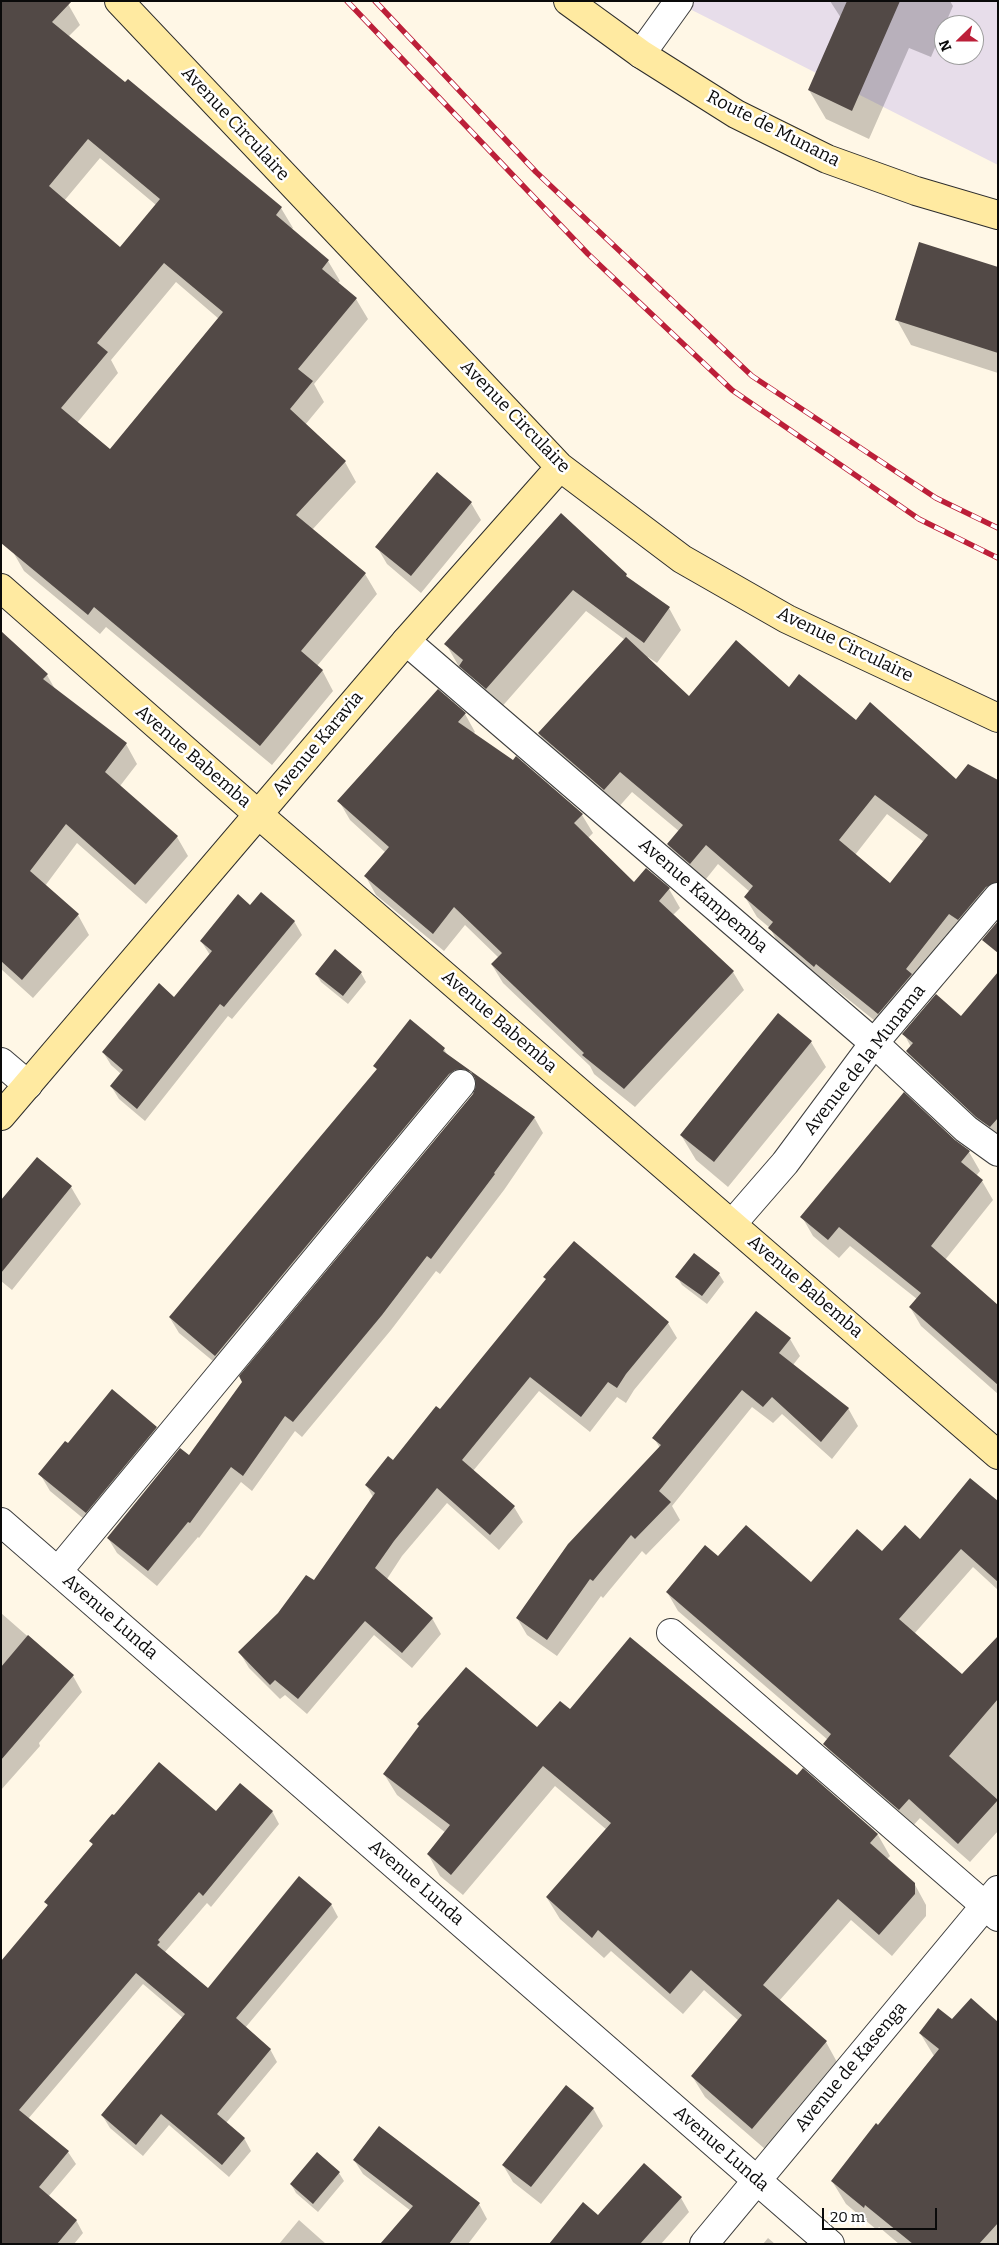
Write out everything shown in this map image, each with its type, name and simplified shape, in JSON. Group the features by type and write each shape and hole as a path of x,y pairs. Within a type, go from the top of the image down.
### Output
{"street":[{"name":"Avenue Circulaire","path":"119,1 560,466 682,559 787,619 998,718"},
{"name":"Route de Munana","path":"568,1 641,54 736,114 828,159 916,191 998,215"},
{"path":"641,54 679,1"},
{"name":"Avenue Karavia","path":"1,1116 406,640 560,466"},
{"name":"Avenue Babemba","path":"1,588 259,815 998,1455"},
{"name":"Avenue Kampemba","path":"406,640 874,1043 966,1129 998,1152"},
{"name":"Avenue de la Munama","path":"732,1224 785,1163 874,1043 998,897"},
{"path":"1,1062 28,1085"},
{"path":"58,1572 461,1084"},
{"name":"Avenue Lunda","path":"1,1522 830,2244"},
{"path":"671,1633 993,1904"},
{"name":"Avenue de Kasenga","path":"704,2244 993,1904"}],"shaded area":[{"path":"674,1 998,1 998,165"}],"building":[{"path":"1,1 72,1 52,22 125,82 128,79 282,207 276,215 329,260 322,269 357,298 298,369 313,381 290,409 346,461 296,515 366,573 301,651 323,670 260,746 94,607 88,615 1,543","holes":["88,139 160,199 120,247 49,186","164,263 223,312 110,449 61,408 108,352 97,343"]},
{"path":"847,1 900,1 852,111 808,90"},
{"path":"919,242 998,267 998,353 895,320"},
{"path":"437,472 472,502 411,576 375,547"},
{"path":"561,513 627,574 626,576 670,607 644,643 573,590 486,689 459,666 463,660 444,644"},
{"path":"1,631 48,674 43,679 127,743 105,772 178,836 135,885 66,824 30,871 79,914 22,980 1,961"},
{"path":"626,637 689,696 736,640 789,687 799,674 856,720 870,702 956,779 968,764 998,780 998,882 986,887 958,920 949,914 906,969 912,974 878,1014 816,964 814,967 768,928 773,922 744,897 753,886 706,845 690,864 667,844 683,825 620,772 604,790 538,733","holes":["875,795 928,835 890,883 839,840"]},
{"path":"438,689 466,713 458,722 513,760 516,756 583,814 574,823 634,882 646,868 670,888 659,901 734,971 624,1089 582,1055 584,1053 491,964 502,953 454,907 433,934 364,876 389,847 337,801"},
{"path":"261,892 295,921 224,1007 220,1004 137,1109 110,1086 123,1070 102,1052 159,983 174,997 212,951 200,941 238,894 250,905"},
{"path":"998,921 998,953 982,940"},
{"path":"335,949 362,972 343,996 315,974"},
{"path":"998,972 998,1118 990,1127 976,1117 906,1051 913,1043 902,1034 936,994 961,1016"},
{"path":"778,1013 812,1041 714,1162 680,1135"},
{"path":"410,1019 445,1048 443,1051 535,1117 431,1259 427,1256 382,1315 293,1422 285,1416 243,1476 231,1467 190,1523 188,1522 148,1571 107,1538 180,1448 189,1455 242,1382 239,1376 473,1094 476,1086 475,1078 471,1072 463,1069 455,1070 449,1074 215,1356 169,1317 377,1069 373,1066"},
{"path":"904,1092 955,1140 970,1151 961,1162 983,1180 931,1246 998,1305 998,1385 909,1307 921,1293 839,1227 828,1240 800,1217"},
{"path":"37,1157 72,1186 1,1273 1,1200"},
{"path":"574,1241 669,1322 626,1374 617,1388 608,1382 581,1417 530,1377 462,1460 515,1506 490,1535 437,1488 394,1541 375,1568 433,1618 402,1653 365,1621 298,1699 275,1680 270,1685 238,1652 278,1613 306,1575 314,1580 375,1493 365,1485 388,1456 393,1460 436,1406 440,1409 546,1279 543,1277"},
{"path":"694,1253 720,1273 702,1296 675,1277"},
{"path":"756,1311 791,1338 779,1353 849,1408 821,1442 772,1397 763,1407 742,1390 659,1491 671,1502 635,1539 631,1535 593,1581 590,1579 547,1640 516,1618 568,1544 661,1445 652,1438"},
{"path":"112,1389 157,1427 86,1513 38,1474 65,1441 68,1443"},
{"path":"970,1478 998,1501 998,1582 961,1549 899,1619 962,1674 998,1636 998,1699 949,1756 998,1800 958,1844 909,1799 899,1810 823,1744 831,1734 666,1592 705,1545 718,1556 746,1525 811,1582 857,1529 882,1551 905,1525 920,1539"},
{"path":"28,1635 74,1675 1,1760 1,1667"},
{"path":"630,1637 797,1775 803,1768 878,1834 870,1843 915,1883 915,1894 879,1935 838,1899 763,1985 827,2041 752,2129 691,2076 742,2015 691,1970 670,1994 598,1930 592,1938 546,1897 611,1823 543,1766 451,1875 427,1854 450,1825 383,1774 419,1726 417,1724 466,1667 537,1727 560,1701 570,1709"},
{"path":"159,1762 216,1811 240,1783 273,1811 203,1896 199,1892 158,1940 160,1942 157,1945 208,1988 299,1876 332,1904 236,2018 271,2049 217,2114 245,2138 222,2165 161,2114 136,2145 101,2115 185,2014 136,1973 19,2110 69,2151 39,2187 77,2220 57,2244 1,2244 1,1961 48,1905 44,1902 93,1844 89,1841"},
{"path":"971,1998 998,2022 998,2223 979,2244 913,2244 865,2205 864,2208 831,2181 876,2123 878,2125 939,2049 919,2033 938,2008 952,2019"},
{"path":"566,2085 594,2108 531,2187 502,2165"},
{"path":"379,2126 480,2203 449,2244 380,2244 413,2206 353,2160"},
{"path":"317,2152 340,2172 313,2204 290,2184"},
{"path":"644,2163 682,2197 640,2244 549,2244 583,2202 598,2215"}],"railway":[{"path":"347,1 588,254 732,390 919,519 998,558"},
{"path":"375,1 536,172 752,376 936,498 998,528"}]}
